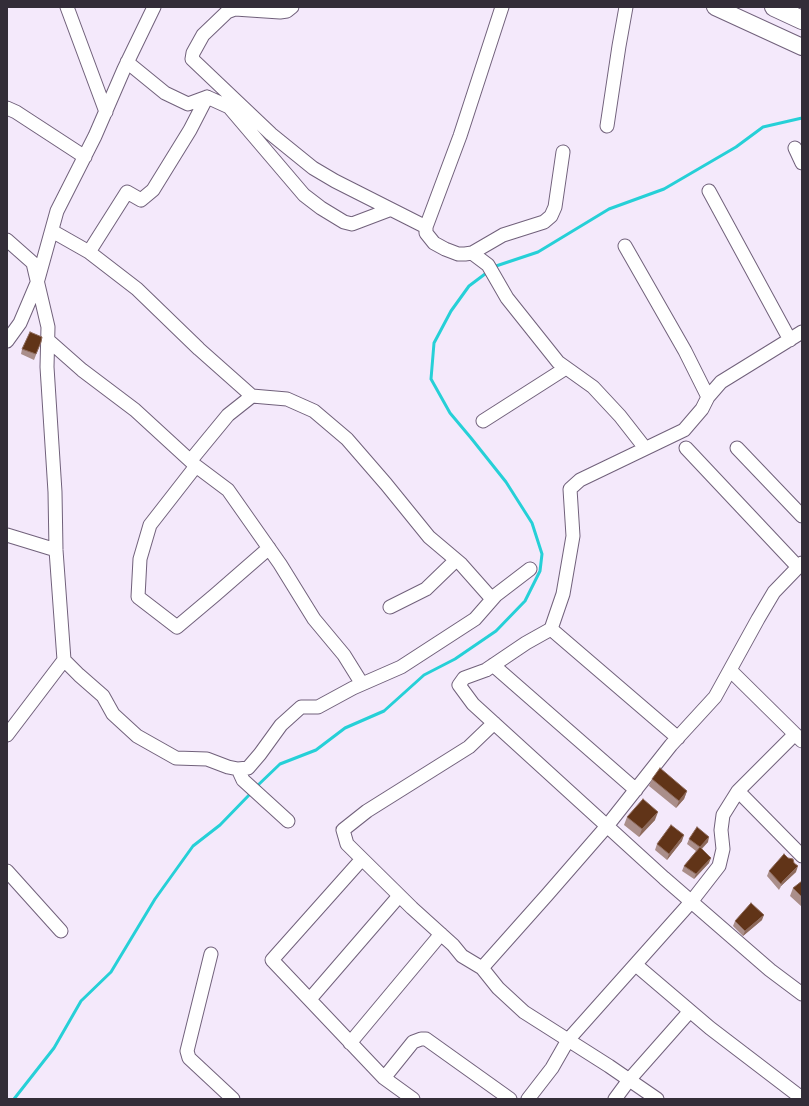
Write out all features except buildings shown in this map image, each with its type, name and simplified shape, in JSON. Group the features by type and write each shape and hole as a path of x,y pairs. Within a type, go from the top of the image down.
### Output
{"highway":[{"path":"774,7 802,20"}],"main road":[{"path":"715,7 802,48"}],"street":[{"path":"67,7 106,112"},
{"path":"7,341 20,323 37,283 58,211 85,157 127,62 154,7"},
{"path":"292,7 287,11 280,12 235,9 227,12 203,35 193,53 192,59 271,134 313,168 389,210 426,227"},
{"path":"502,7 460,136 426,227 426,233 434,243 445,250 458,254 465,254 472,253 503,235 544,222 551,216 555,207 563,152"},
{"path":"606,126 618,46 626,7"},
{"path":"127,62 165,93 188,104 207,98 229,107 304,195 321,208 344,222 352,224 389,210"},
{"path":"89,252 127,192 141,200 153,190 190,130 207,98"},
{"path":"7,108 16,112 85,157"},
{"path":"795,148 802,163"},
{"path":"709,191 790,340"},
{"path":"52,231 89,252 137,289 199,349 252,396 287,399 314,411 347,439 429,537 456,560 492,599"},
{"path":"7,240 32,263 48,328 47,366 55,492 56,550 64,660 78,675 103,696 113,714 137,736 176,758 207,759 228,767 238,769 248,768 281,725 301,707 318,707 362,684 401,667 475,619 496,595 530,569"},
{"path":"625,246 685,351 708,397"},
{"path":"472,253 488,265 506,298 549,352 558,362 593,387 620,416 645,448"},
{"path":"802,332 721,382 708,397 702,409 684,430 580,480 570,490 573,536 563,594 551,629 526,643 486,670 464,678 459,686 473,704 691,902 770,970 802,994"},
{"path":"48,340 82,370 135,410 193,463 228,490 280,564 314,620 344,655 362,684"},
{"path":"483,421 566,368"},
{"path":"252,396 228,415 150,525 140,559 138,597 177,627 268,548"},
{"path":"482,968 607,826 678,738 715,698 774,592 800,565 686,448"},
{"path":"737,448 802,516"},
{"path":"7,535 56,550"},
{"path":"390,607 426,589 456,560"},
{"path":"551,629 678,738"},
{"path":"7,735 64,660"},
{"path":"493,665 636,790"},
{"path":"528,1099 552,1068 568,1040 691,902 719,866 723,849 721,830 723,815 738,791 799,737 730,670"},
{"path":"494,723 469,748 367,811 344,830 347,844 399,896 453,945 462,956 482,968 498,988 524,1012 657,1099"},
{"path":"238,769 243,780 288,821"},
{"path":"738,791 802,856"},
{"path":"362,859 272,960 384,1078 413,1099"},
{"path":"7,871 61,931"},
{"path":"310,999 399,896"},
{"path":"350,1043 441,934"},
{"path":"211,954 187,1051 189,1058 233,1099"},
{"path":"636,965 710,1028 800,1095"},
{"path":"615,1099 629,1080 690,1011"},
{"path":"384,1078 413,1042 426,1039 510,1099"}],"waterway":[{"path":"493,267 538,252 609,209 664,189 736,147 763,127 802,118"},
{"path":"256,787 280,764 316,750 345,728 384,711 424,675 455,659 496,631 525,601 540,571 542,554 532,523 506,482 450,413 431,379 434,343 451,311 469,286 489,271"},
{"path":"14,1099 54,1048 81,1001 111,972 155,899 193,846 220,825 251,793"}]}
